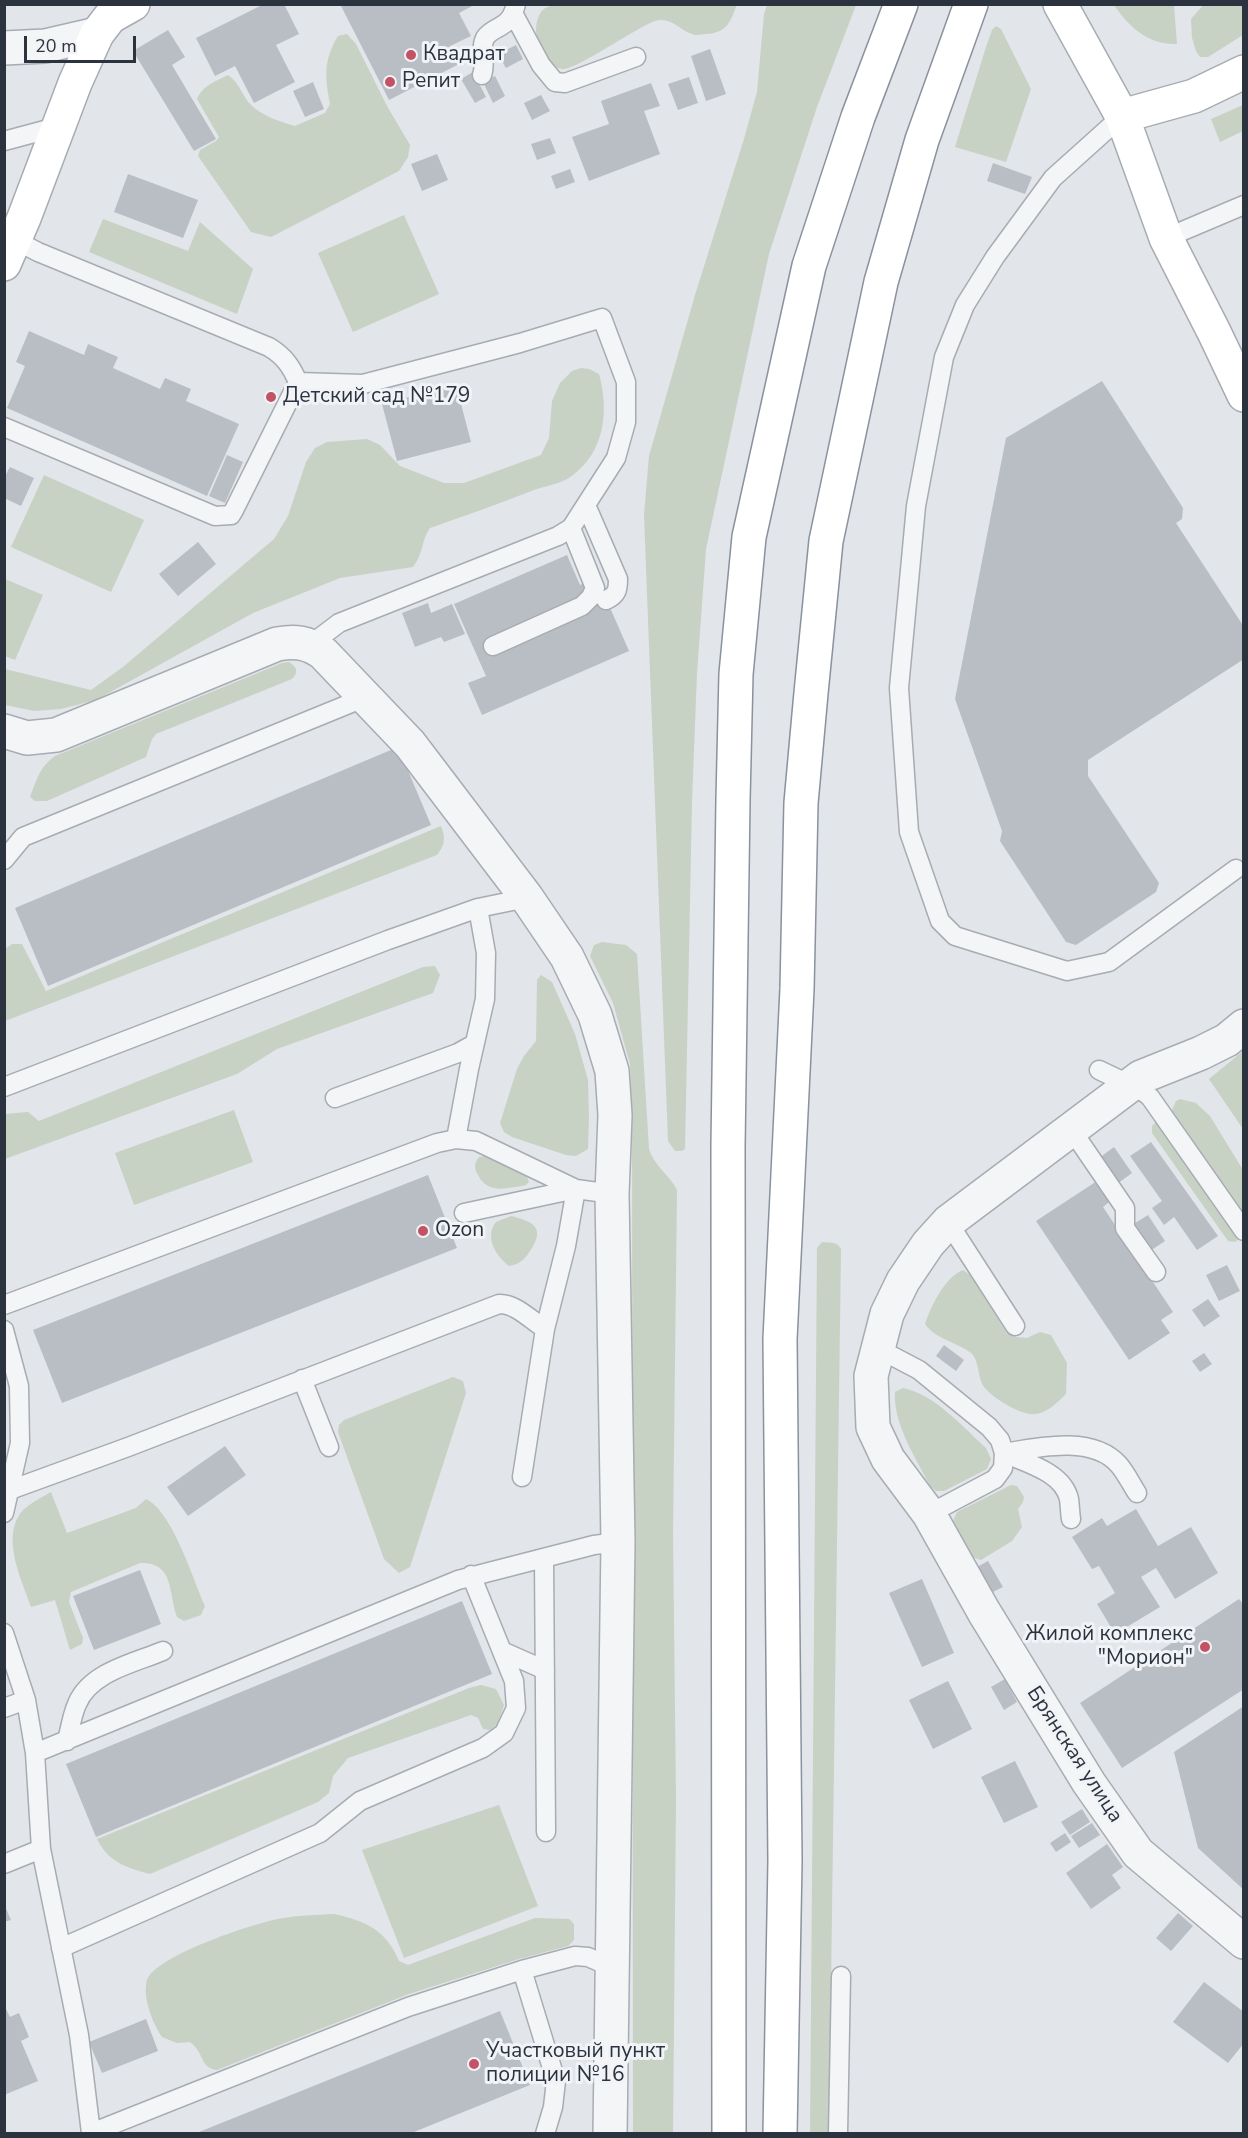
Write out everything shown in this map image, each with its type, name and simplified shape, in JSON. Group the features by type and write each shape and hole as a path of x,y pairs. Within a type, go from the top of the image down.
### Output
{"main road":[{"path":"729,2133 728,1146 736,674 750,537 809,266 858,117 901,4"},
{"path":"780,2133 784,1849 780,1339 796,1001 801,803 826,542 881,282 922,140 971,4"},
{"path":"10,252 75,83 111,15"},
{"path":"1065,15 1122,116 1166,238 1244,395"},
{"path":"1122,116 1194,96 1244,72"}],"street":[{"path":"4,48 45,46 111,15"},
{"path":"4,731 27,738 56,735 277,644 295,641 310,645 322,653 410,744 527,898 567,957 595,1015 612,1071 615,1114 612,1194 618,1542 610,2133"},
{"name":"Брянская улица","path":"1244,1026 1227,1040 1201,1053 1141,1077 948,1222 928,1244 903,1281 887,1314 874,1362 873,1427 888,1459 928,1514 984,1612 1089,1783 1138,1853 1244,1942"}],"lane":[{"path":"515,9 541,64 555,82 565,83 636,57"},
{"path":"482,75 484,69 482,46 485,39 489,33 506,23 515,9"},
{"path":"1122,116 1053,178 995,257 965,305 944,357 916,506 899,688 909,832 940,921 955,936 1067,971 1109,962 1236,869"},
{"path":"4,141 60,126"},
{"path":"1166,238 1244,205"},
{"path":"10,252 38,252 269,347 291,366 298,382"},
{"path":"298,382 363,384 520,343 602,318 626,382 626,422 616,458 571,528 558,536 339,623 310,645"},
{"path":"4,427 215,516 231,515 298,382"},
{"path":"586,505 618,579 618,590 614,597 606,600"},
{"path":"493,646 582,606 591,597 595,588 571,528"},
{"path":"4,860 23,837 366,697"},
{"path":"4,1087 388,940 478,908 527,898"},
{"path":"456,1139 485,999 486,953 478,908"},
{"path":"335,1098 458,1053 474,1044"},
{"path":"1099,1070 1150,1097 1244,1231"},
{"path":"1071,1129 1125,1208 1125,1228 1156,1272"},
{"path":"4,1305 426,1147 456,1139 476,1141 576,1189 612,1194"},
{"path":"464,1213 576,1189"},
{"path":"522,1477 544,1329 566,1246 576,1189"},
{"path":"948,1222 1015,1326"},
{"path":"10,1490 499,1304 513,1307 544,1329"},
{"path":"4,1330 19,1386 20,1443 4,1513"},
{"path":"874,1362 919,1370 989,1427 1000,1440 1004,1453 1003,1468 995,1479 928,1514"},
{"path":"302,1379 329,1447"},
{"path":"1004,1453 1033,1448 1082,1446 1096,1449 1119,1465 1137,1493"},
{"path":"1004,1453 1047,1472 1064,1487 1069,1498 1071,1519"},
{"path":"35,1753 471,1575 618,1542"},
{"path":"544,1558 546,1832"},
{"path":"61,1948 320,1833 360,1801 483,1748 504,1733 516,1707 514,1681 471,1575"},
{"path":"4,1633 26,1701 35,1753 41,1849 79,2035 91,2133 408,2007 522,1970 575,1956 588,1957 613,1968"},
{"path":"67,1741 77,1704 87,1687 103,1676 164,1651"},
{"path":"502,1651 545,1670"},
{"path":"4,1708 26,1701"},
{"path":"4,1864 41,1849"},
{"path":"522,1970 556,2081 553,2107 545,2133"},
{"path":"838,2133 841,1976"}],"green space":[{"path":"1204,4 1243,5 1243,35 1208,57 1200,57 1192,38 1191,19"},
{"path":"552,5 736,5 736,7 729,23 718,32 694,35 666,20 655,21 592,57 562,69 548,61 539,46 537,37 536,28 541,12"},
{"path":"767,5 856,5 817,107 769,254 706,549 697,673 692,802 685,1149 675,1151 668,1141 644,515 649,456 757,92 764,14"},
{"path":"1114,5 1174,5 1177,44 1167,44 1148,38 1126,21"},
{"path":"996,26 1001,29 1031,89 1006,162 955,147 986,47 992,30"},
{"path":"347,34 356,44 387,106 410,145 408,157 399,171 271,237 251,232 198,156 200,150 219,137 197,99 199,94 206,87 228,75 255,109 295,126 325,113 330,104 326,69 330,53 338,36"},
{"path":"1243,105 1243,131 1220,142 1211,119"},
{"path":"404,215 439,294 353,332 318,253"},
{"path":"103,219 188,251 200,222 253,269 237,314 89,252"},
{"path":"581,368 599,374 604,415 598,442 592,454 584,465 569,478 430,528 413,567 340,578 253,613 96,700 61,709 34,711 5,705 5,669 91,690 123,667 274,539 288,516 306,462 315,448 327,442 367,439 380,445 400,466 444,483 464,483 541,455 549,438 552,401 560,383 572,371"},
{"path":"44,475 144,520 111,592 11,547"},
{"path":"5,579 43,595 15,660 5,656"},
{"path":"289,662 296,670 292,679 156,734 146,757 47,801 35,801 30,797 42,769 55,756"},
{"path":"441,826 444,841 437,855 5,1021 5,949 12,944 22,944 46,991"},
{"path":"602,942 626,945 637,954 649,1149 654,1160 677,1190 673,1533 676,1800 673,2133 633,2133 632,1115 630,1064 613,1003 590,956 594,945"},
{"path":"435,966 440,975 433,993 277,1049 237,1074 5,1159 5,1114 28,1112 39,1121 423,967"},
{"path":"541,975 552,982 575,1034 588,1080 588,1149 576,1156 566,1155 512,1137 504,1132 500,1123 517,1069 536,1041 537,980"},
{"path":"1243,1051 1243,1129 1209,1079"},
{"path":"1180,1099 1196,1103 1210,1116 1243,1170 1243,1220 1171,1112 1176,1101"},
{"path":"234,1110 253,1162 134,1205 115,1153"},
{"path":"1157,1121 1239,1238 1237,1241 1228,1241 1152,1133 1152,1126"},
{"path":"485,1156 526,1175 529,1182 526,1185 499,1189 487,1185 475,1168 479,1157"},
{"path":"511,1216 530,1223 537,1230 537,1235 536,1241 525,1258 509,1266 496,1252 491,1234 496,1222"},
{"path":"822,1242 835,1244 841,1249 829,2133 810,2134 817,1248"},
{"path":"963,1270 970,1275 1006,1332 1016,1337 1027,1338 1040,1332 1051,1335 1067,1363 1066,1394 1049,1409 1030,1414 1000,1401 984,1387 974,1356 940,1337 925,1324 945,1285"},
{"path":"453,1377 463,1381 466,1393 410,1567 399,1573 384,1559 338,1432 339,1425 344,1420"},
{"path":"903,1388 915,1391 937,1404 986,1448 991,1459 987,1469 944,1491 936,1491 930,1486 906,1440 898,1416 895,1392"},
{"path":"1011,1485 1017,1486 1024,1497 1018,1509 1022,1527 1012,1541 981,1560 975,1558 963,1546 952,1523 957,1512"},
{"path":"51,1492 67,1533 136,1508 146,1499 156,1506 173,1531 188,1563 205,1606 201,1615 184,1621 177,1617 165,1573 151,1564 140,1563 71,1592 69,1602 83,1638 82,1644 70,1650 55,1600 31,1607 18,1570 13,1544 16,1520 23,1510"},
{"path":"481,1685 496,1689 504,1705 498,1724 490,1730 483,1729 478,1718 471,1715 348,1758 333,1776 329,1793 318,1802 150,1874 119,1863 101,1847 97,1839 469,1688"},
{"path":"499,1805 538,1906 404,1958 362,1850"},
{"path":"334,1914 374,1928 388,1942 399,1961 408,1965 535,1918 569,1919 574,1924 574,1940 568,1946 409,1994 217,2070 205,2063 198,2050 190,2042 177,2043 162,2037 149,2010 146,1987 147,1980 154,1971 167,1961 206,1942 265,1922 292,1917"}],"building":[{"path":"264,4 284,4 299,34 276,45 295,82 254,103 235,66 215,76 196,38"},
{"name":"Квадрат","path":"340,4 476,4 459,13 471,36 450,46 459,64 389,100"},
{"path":"168,30 185,57 172,65 216,139 194,151 133,51"},
{"path":"516,45 523,59 506,68 498,54"},
{"path":"710,49 726,94 706,101 691,56"},
{"path":"473,72 486,97 475,103 461,79"},
{"path":"495,76 505,96 493,103 483,82"},
{"path":"689,77 698,103 678,110 668,84"},
{"path":"313,82 324,109 305,117 293,91"},
{"path":"651,83 660,106 644,111 660,154 589,181 572,137 609,124 601,101"},
{"path":"541,95 550,111 532,120 524,103"},
{"path":"550,138 556,153 537,160 531,144"},
{"path":"437,154 448,180 422,191 411,164"},
{"path":"993,163 1032,177 1025,194 987,181"},
{"path":"570,169 575,182 556,189 551,176"},
{"path":"128,174 198,200 183,238 114,212"},
{"path":"29,331 84,355 88,344 118,357 113,368 160,389 165,378 191,389 186,401 239,424 207,496 7,408 25,366 16,362"},
{"path":"1102,381 1183,508 1182,519 1176,523 1244,627 1244,659 1088,760 1088,776 1159,883 1156,892 1076,945 1066,942 1000,841 1002,831 955,699 1006,438"},
{"path":"456,385 471,442 397,461 382,404"},
{"path":"227,455 243,462 225,503 209,496"},
{"path":"10,467 34,478 21,506 4,498 4,478"},
{"path":"198,542 216,564 178,596 159,574"},
{"path":"567,555 580,585 597,578 629,651 482,715 468,683 486,676 454,604"},
{"path":"428,603 431,613 452,604 465,634 444,642 441,637 415,647 402,613"},
{"path":"398,747 431,825 48,986 15,908"},
{"path":"1151,1142 1218,1236 1197,1250 1174,1217 1164,1225 1152,1208 1162,1201 1130,1156"},
{"path":"1114,1147 1132,1173 1117,1184 1099,1158"},
{"path":"428,1175 457,1248 62,1403 33,1330"},
{"path":"1100,1179 1113,1199 1103,1207 1173,1312 1161,1320 1170,1333 1129,1360 1036,1221"},
{"path":"1148,1215 1165,1241 1150,1251 1132,1225"},
{"path":"1227,1265 1240,1291 1219,1301 1206,1275"},
{"path":"1208,1299 1220,1316 1204,1327 1192,1310"},
{"path":"944,1345 964,1360 956,1371 936,1356"},
{"path":"1204,1353 1212,1364 1200,1372 1192,1361"},
{"path":"225,1446 246,1475 188,1516 167,1487"},
{"path":"1136,1509 1158,1546 1191,1527 1218,1573 1175,1599 1156,1568 1141,1577 1160,1607 1115,1634 1097,1604 1115,1593 1099,1566 1092,1569 1072,1537 1102,1518 1107,1526"},
{"path":"988,1561 1003,1587 989,1594 975,1568"},
{"path":"140,1570 161,1624 94,1650 73,1596"},
{"path":"922,1579 954,1653 922,1667 889,1593"},
{"name":"Жилой комплекс \"Морион\"","path":"1239,1599 1244,1605 1244,1689 1122,1768 1080,1703"},
{"path":"462,1601 492,1674 96,1837 66,1764"},
{"path":"1005,1679 1017,1702 1004,1710 991,1687"},
{"path":"948,1681 972,1729 933,1749 909,1700"},
{"path":"1244,1706 1244,1890 1198,1848 1174,1752"},
{"path":"1015,1761 1038,1807 1004,1823 981,1777"},
{"path":"1082,1809 1090,1822 1070,1835 1061,1822"},
{"path":"1092,1823 1100,1835 1079,1848 1071,1836"},
{"path":"1065,1833 1071,1842 1056,1852 1050,1843"},
{"path":"1107,1844 1123,1867 1112,1875 1121,1888 1091,1909 1066,1873"},
{"path":"4,1904 11,1920 4,1922"},
{"path":"1178,1913 1193,1926 1171,1951 1156,1938"},
{"path":"1204,1982 1244,2012 1244,2043 1228,2063 1173,2022"},
{"path":"4,2005 10,2017 19,2013 29,2037 21,2041 38,2081 4,2095"},
{"path":"500,2011 530,2085 414,2132 415,2134 194,2134"},
{"path":"146,2019 158,2051 102,2073 89,2042"}],"place":[{"name":"Квадрат","path":"411,55"},
{"name":"Репит","path":"390,82"},
{"name":"Детский сад №179","path":"271,397"},
{"name":"Ozon","path":"423,1231"},
{"name":"Жилой комплекс \"Морион\"","path":"1205,1647"},
{"name":"Участковый пункт полиции №16","path":"474,2064"}]}
